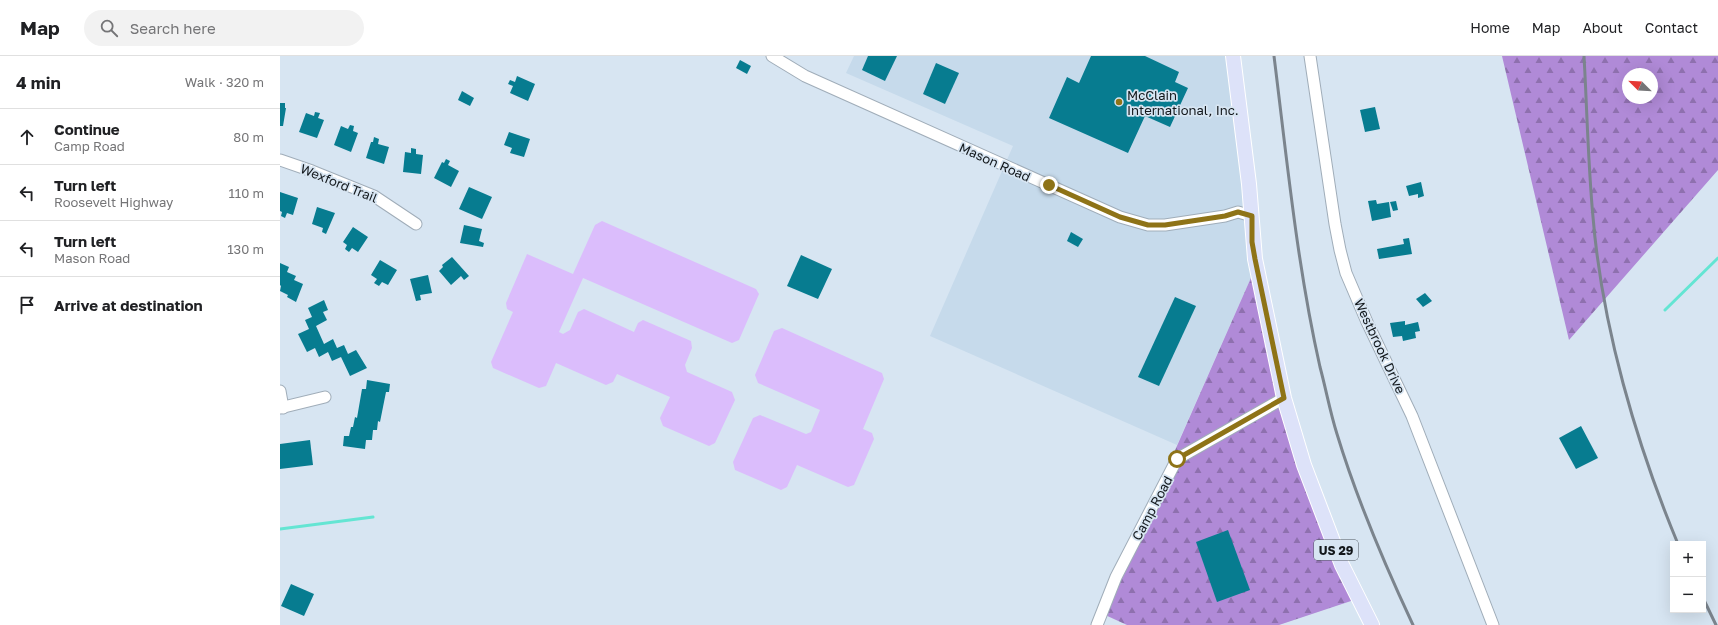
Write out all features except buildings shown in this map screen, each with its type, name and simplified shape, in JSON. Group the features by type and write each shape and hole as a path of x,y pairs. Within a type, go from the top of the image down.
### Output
{"main road":[{"name":"US 29","path":"1233,56 1252,216 1252,242 1284,398 1304,466 1342,566 1372,625"}],"street":[{"name":"Mason Road","path":"772,56 805,76 1120,217 1148,225 1165,225 1225,216 1238,212 1252,216"},
{"name":"Westbrook Drive","path":"1310,56 1335,224 1346,274 1412,416 1493,625"},
{"name":"Wexford Trail","path":"280,160 374,196 416,224"},
{"path":"280,391 282,408 325,397"},
{"name":"Camp Road","path":"1097,625 1116,577 1177,459 1284,398"}],"shaded area":[{"path":"854,56 1235,56 1261,255 1177,445 930,336 1013,146 846,73"},
{"path":"602,221 756,289 759,294 739,340 732,343 583,278 559,332 563,334 570,330 578,312 584,309 634,332 638,323 643,320 691,341 692,348 685,365 687,372 732,392 735,400 715,443 709,446 663,426 660,418 670,397 617,374 613,382 606,385 556,363 546,386 539,388 493,368 491,362 513,312 507,309 506,303 527,254 573,274 595,225"},
{"path":"782,328 882,373 884,379 863,429 872,433 874,439 854,485 848,487 797,465 787,487 781,490 735,470 733,462 753,418 760,415 806,434 811,432 820,410 758,383 755,375 774,331"}],"green space":[{"path":"1502,56 1718,56 1718,170 1569,340"},
{"path":"1261,255 1289,411 1363,597 1279,625 1127,625 1103,614"}],"waterway":[{"path":"1665,310 1718,258"},
{"path":"280,529 373,517"}],"railway":[{"path":"1274,56 1288,173 1305,290 1330,409 1345,459 1362,507 1381,555 1413,625"},
{"path":"1584,56 1591,197 1604,300 1623,384 1635,425 1648,466 1677,541"},
{"path":"1706,604 1716,625"}],"place":[{"name":"McClain International, Inc.","path":"1119,102"}],"route":[{"path":"1049,185 1120,217 1148,225 1165,225 1225,216 1238,212 1252,216 1252,242 1284,398 1177,459"}]}
